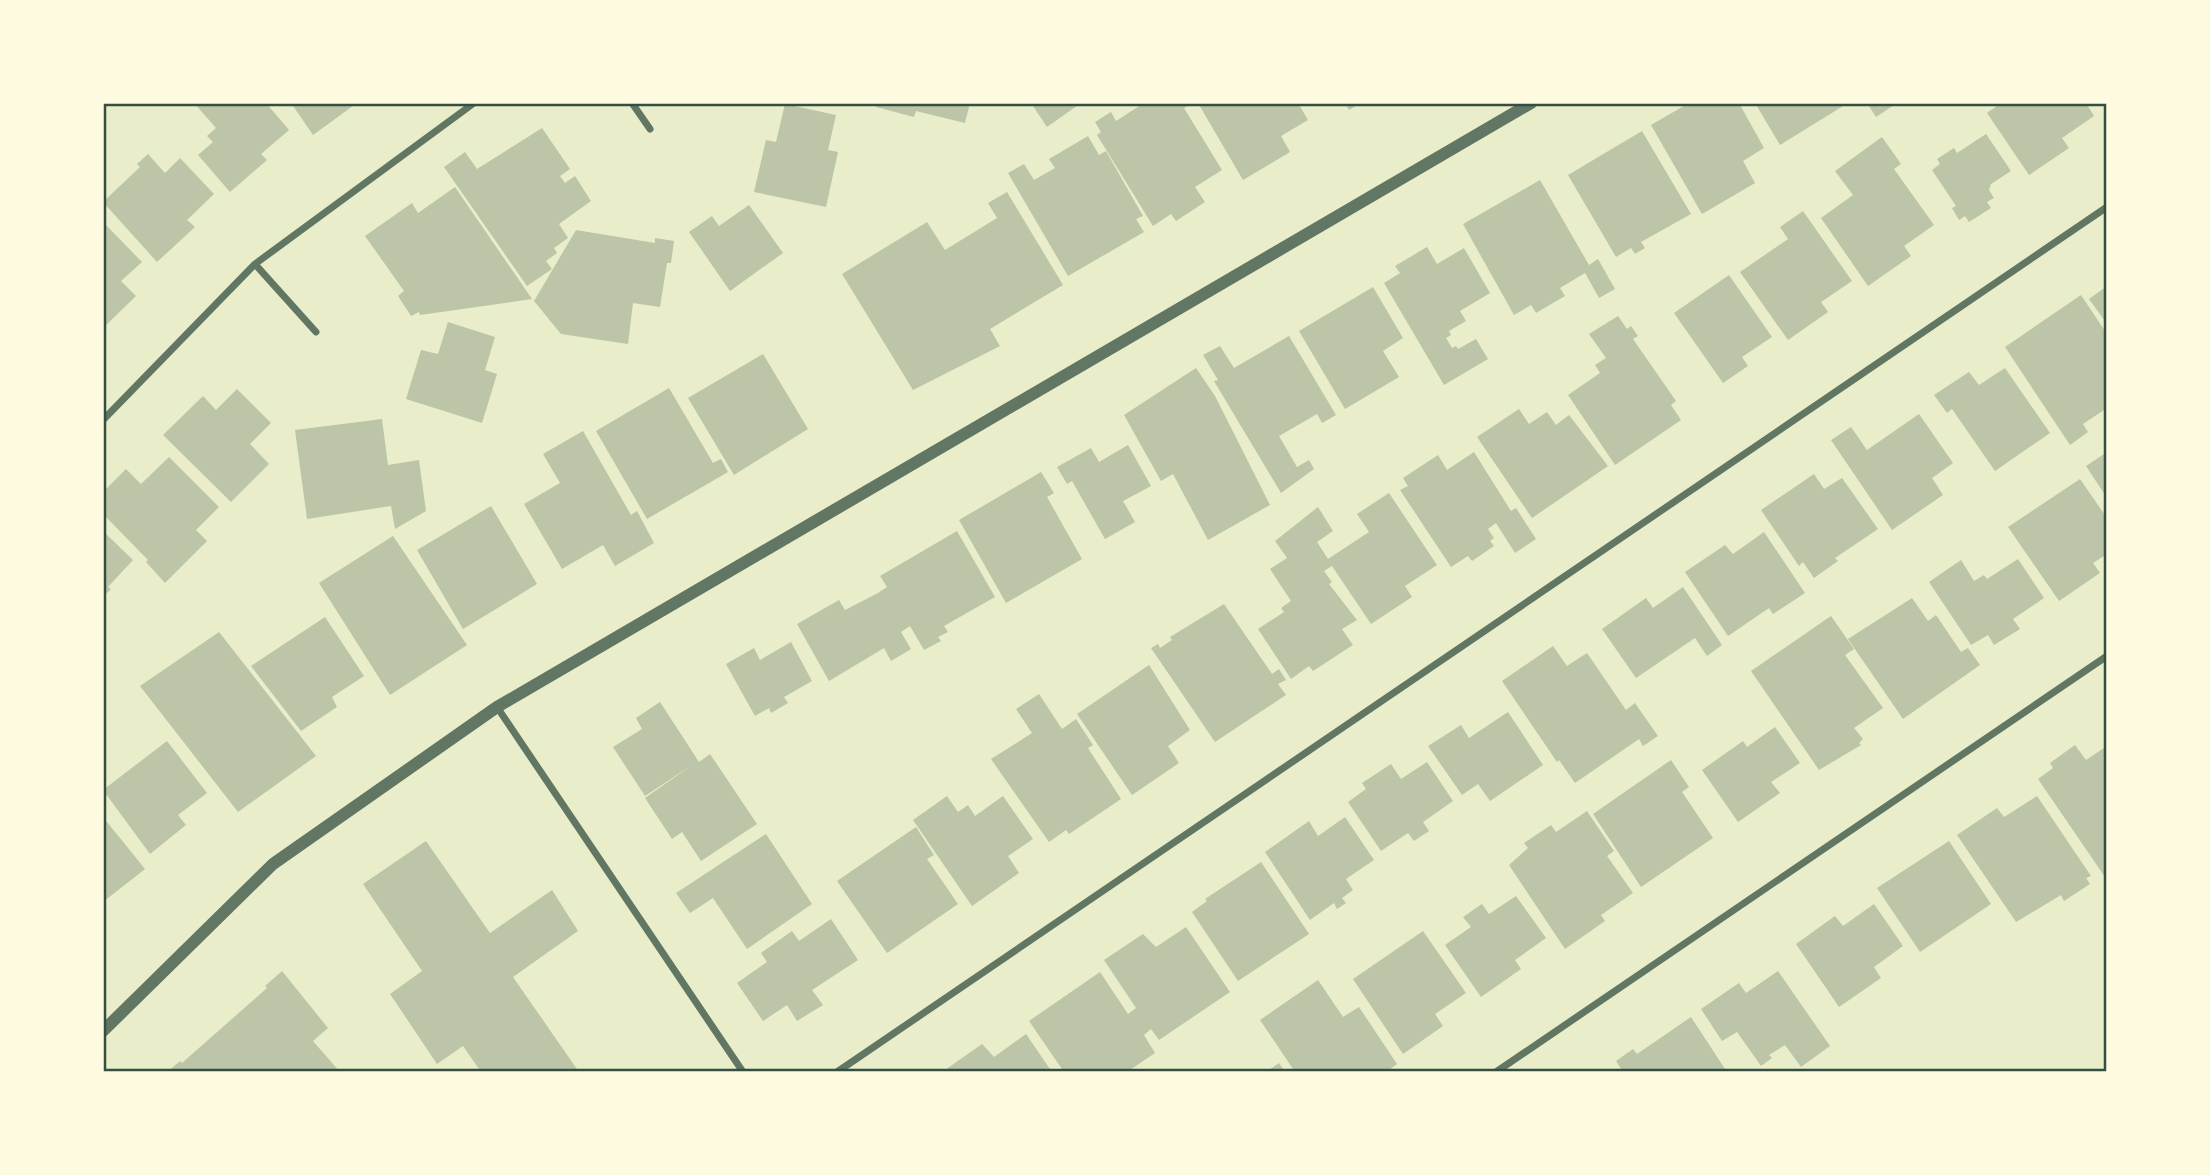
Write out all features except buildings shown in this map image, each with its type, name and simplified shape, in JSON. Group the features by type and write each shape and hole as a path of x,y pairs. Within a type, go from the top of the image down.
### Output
{"street":[{"path":"103,420 255,264 474,103"},
{"path":"632,103 650,129"},
{"path":"103,1031 273,863 497,707 1524,105"},
{"path":"837,1072 2107,207"},
{"path":"255,264 316,332"},
{"path":"1496,1072 2107,656"},
{"path":"497,707 743,1072"}]}
